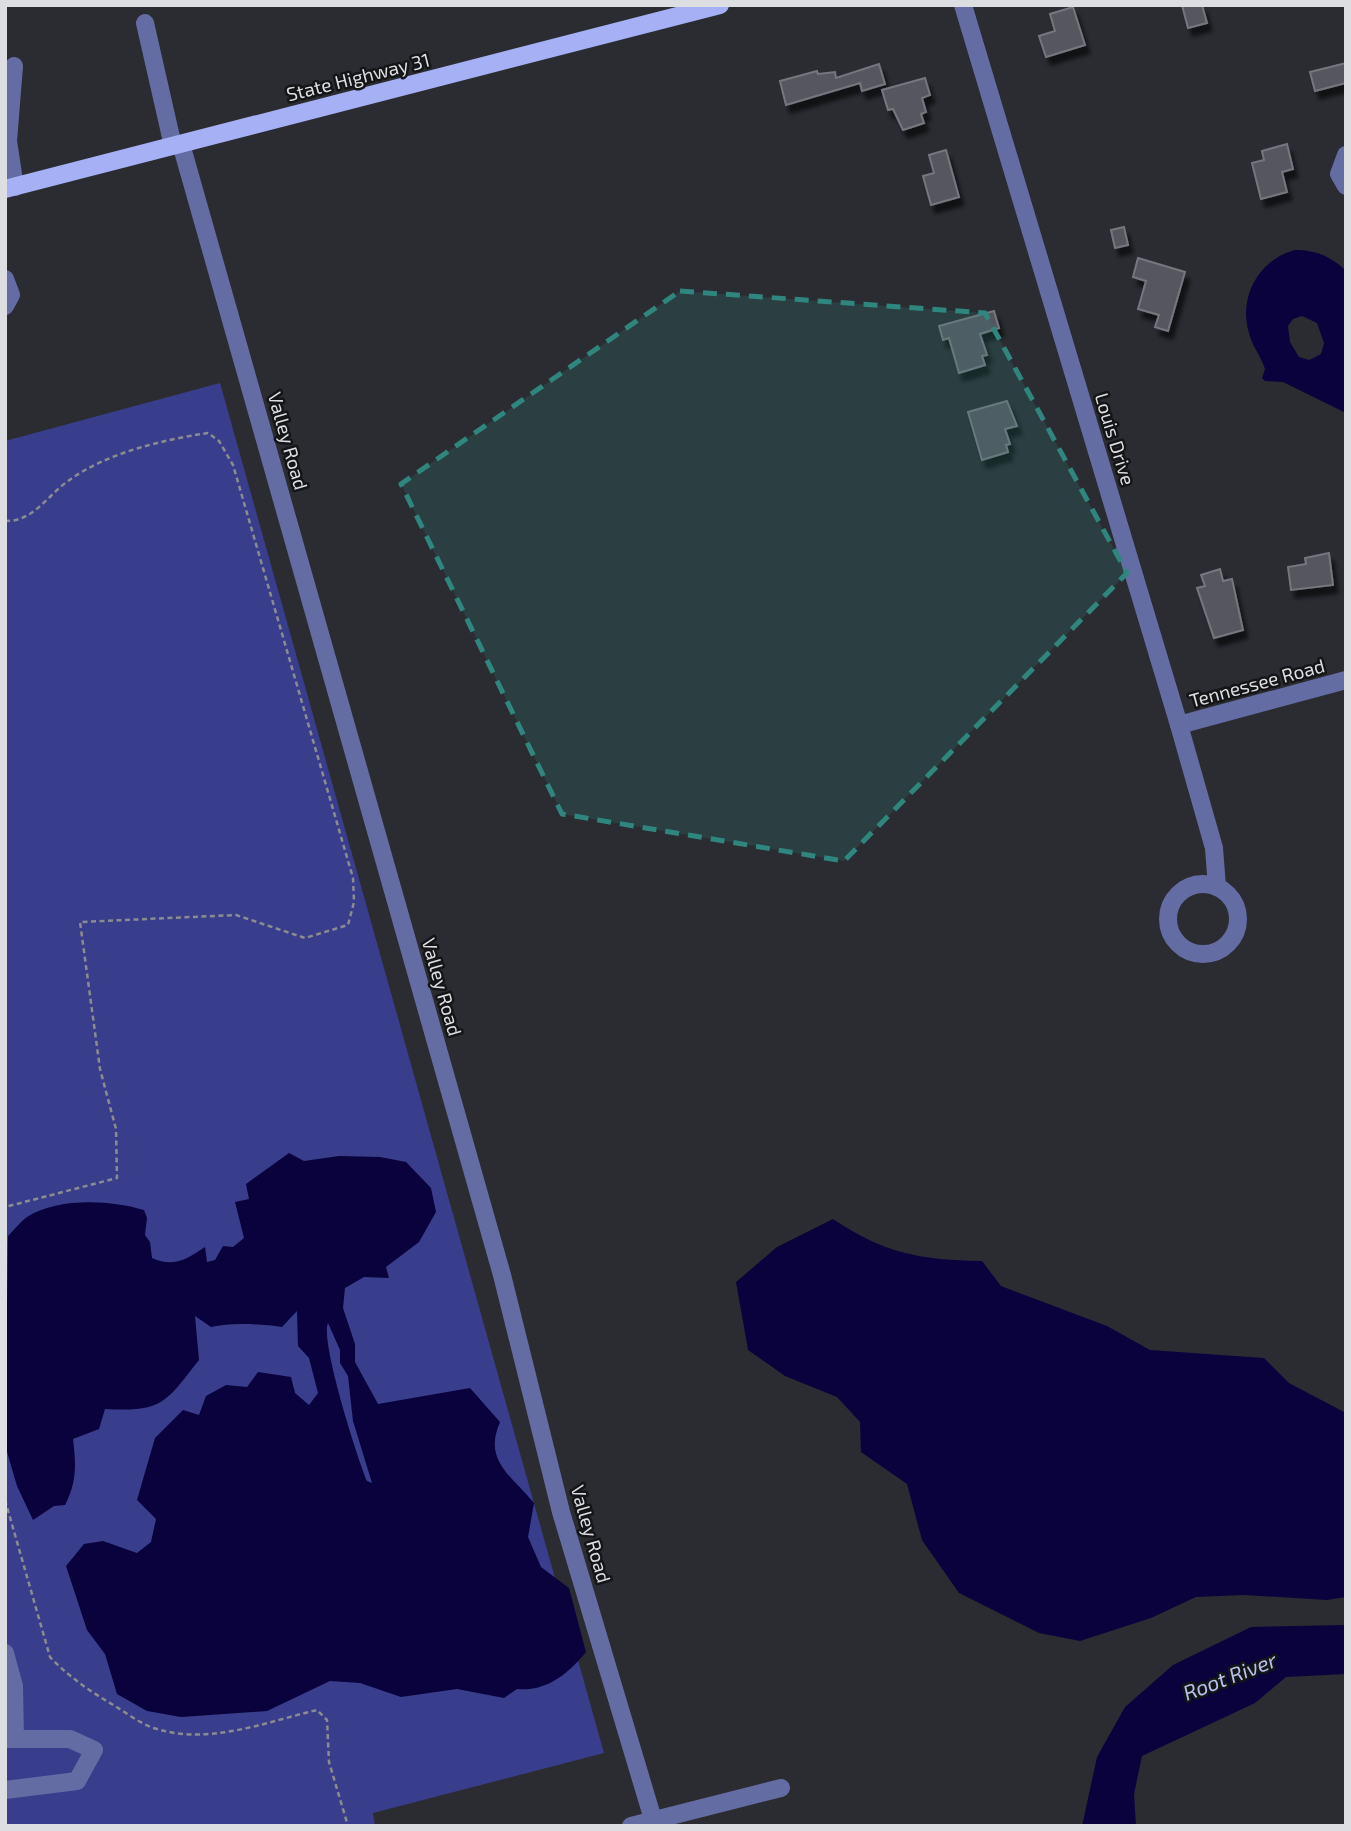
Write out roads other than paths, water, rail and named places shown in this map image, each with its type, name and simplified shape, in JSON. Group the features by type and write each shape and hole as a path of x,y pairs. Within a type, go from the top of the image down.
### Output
{"main road":[{"name":"State Highway 31","path":"10,188 720,5"}],"street":[{"name":"Louis Drive","path":"963,5 1179,725 1214,848 1217,887"},
{"name":"Valley Road","path":"145,23 177,145 498,1261 561,1512 654,1823"},
{"path":"10,188 8,141 14,66"},
{"path":"1346,155 1339,174 1346,186"},
{"path":"5,279 11,295 5,306"},
{"name":"Tennessee Road","path":"1179,725 1346,680"},
{"path":"5,1653 14,1686 12,1733 70,1739 93,1750 77,1781 5,1790"},
{"path":"631,1826 654,1823 781,1787"}],"water":[{"path":"1295,250 1309,251 1335,261 1346,271 1346,413 1283,382 1265,381 1262,378 1265,369 1250,338 1246,307 1254,282 1271,262","holes":["1302,316 1317,323 1324,343 1321,354 1309,360 1299,357 1290,342 1288,326 1293,319"]},
{"path":"289,1153 304,1161 339,1156 380,1157 406,1162 431,1188 436,1212 419,1242 386,1267 389,1278 364,1277 345,1288 343,1308 355,1344 355,1362 378,1404 470,1388 500,1422 495,1447 497,1457 502,1467 534,1503 528,1537 541,1567 569,1588 586,1652 556,1680 537,1688 517,1689 504,1698 457,1689 401,1697 360,1683 330,1681 267,1711 181,1717 147,1711 117,1694 105,1654 87,1630 66,1566 84,1544 103,1541 137,1553 151,1542 156,1519 137,1500 155,1438 183,1410 199,1415 206,1396 226,1385 247,1387 258,1372 291,1377 295,1393 309,1405 318,1393 309,1358 298,1346 297,1311 282,1327 228,1324 211,1327 195,1316 199,1360 188,1375 161,1402 139,1409 105,1409 99,1429 73,1439 75,1473 65,1505 54,1506 33,1520 17,1486 5,1445 8,1236 27,1217 54,1206 85,1202 116,1204 144,1210 147,1218 145,1235 150,1242 152,1258 174,1262 205,1247 207,1262 215,1260 223,1246 233,1247 244,1238 235,1202 249,1199 246,1184","holes":["328,1323 340,1350 340,1363 348,1376 353,1421 372,1483 367,1481 362,1468 334,1375 329,1352"]},
{"path":"833,1219 870,1240 904,1253 940,1259 982,1261 1001,1286 1107,1326 1150,1350 1264,1358 1289,1383 1346,1413 1346,1597 1327,1600 1244,1595 1196,1597 1151,1618 1080,1641 1039,1633 959,1593 922,1540 907,1484 861,1452 860,1422 837,1397 785,1376 748,1350 736,1282 777,1247"},
{"name":"Root River","path":"1346,1625 1346,1674 1286,1677 1255,1703 1142,1756 1134,1794 1136,1826 1082,1826 1097,1757 1125,1707 1173,1665 1251,1627"}]}
